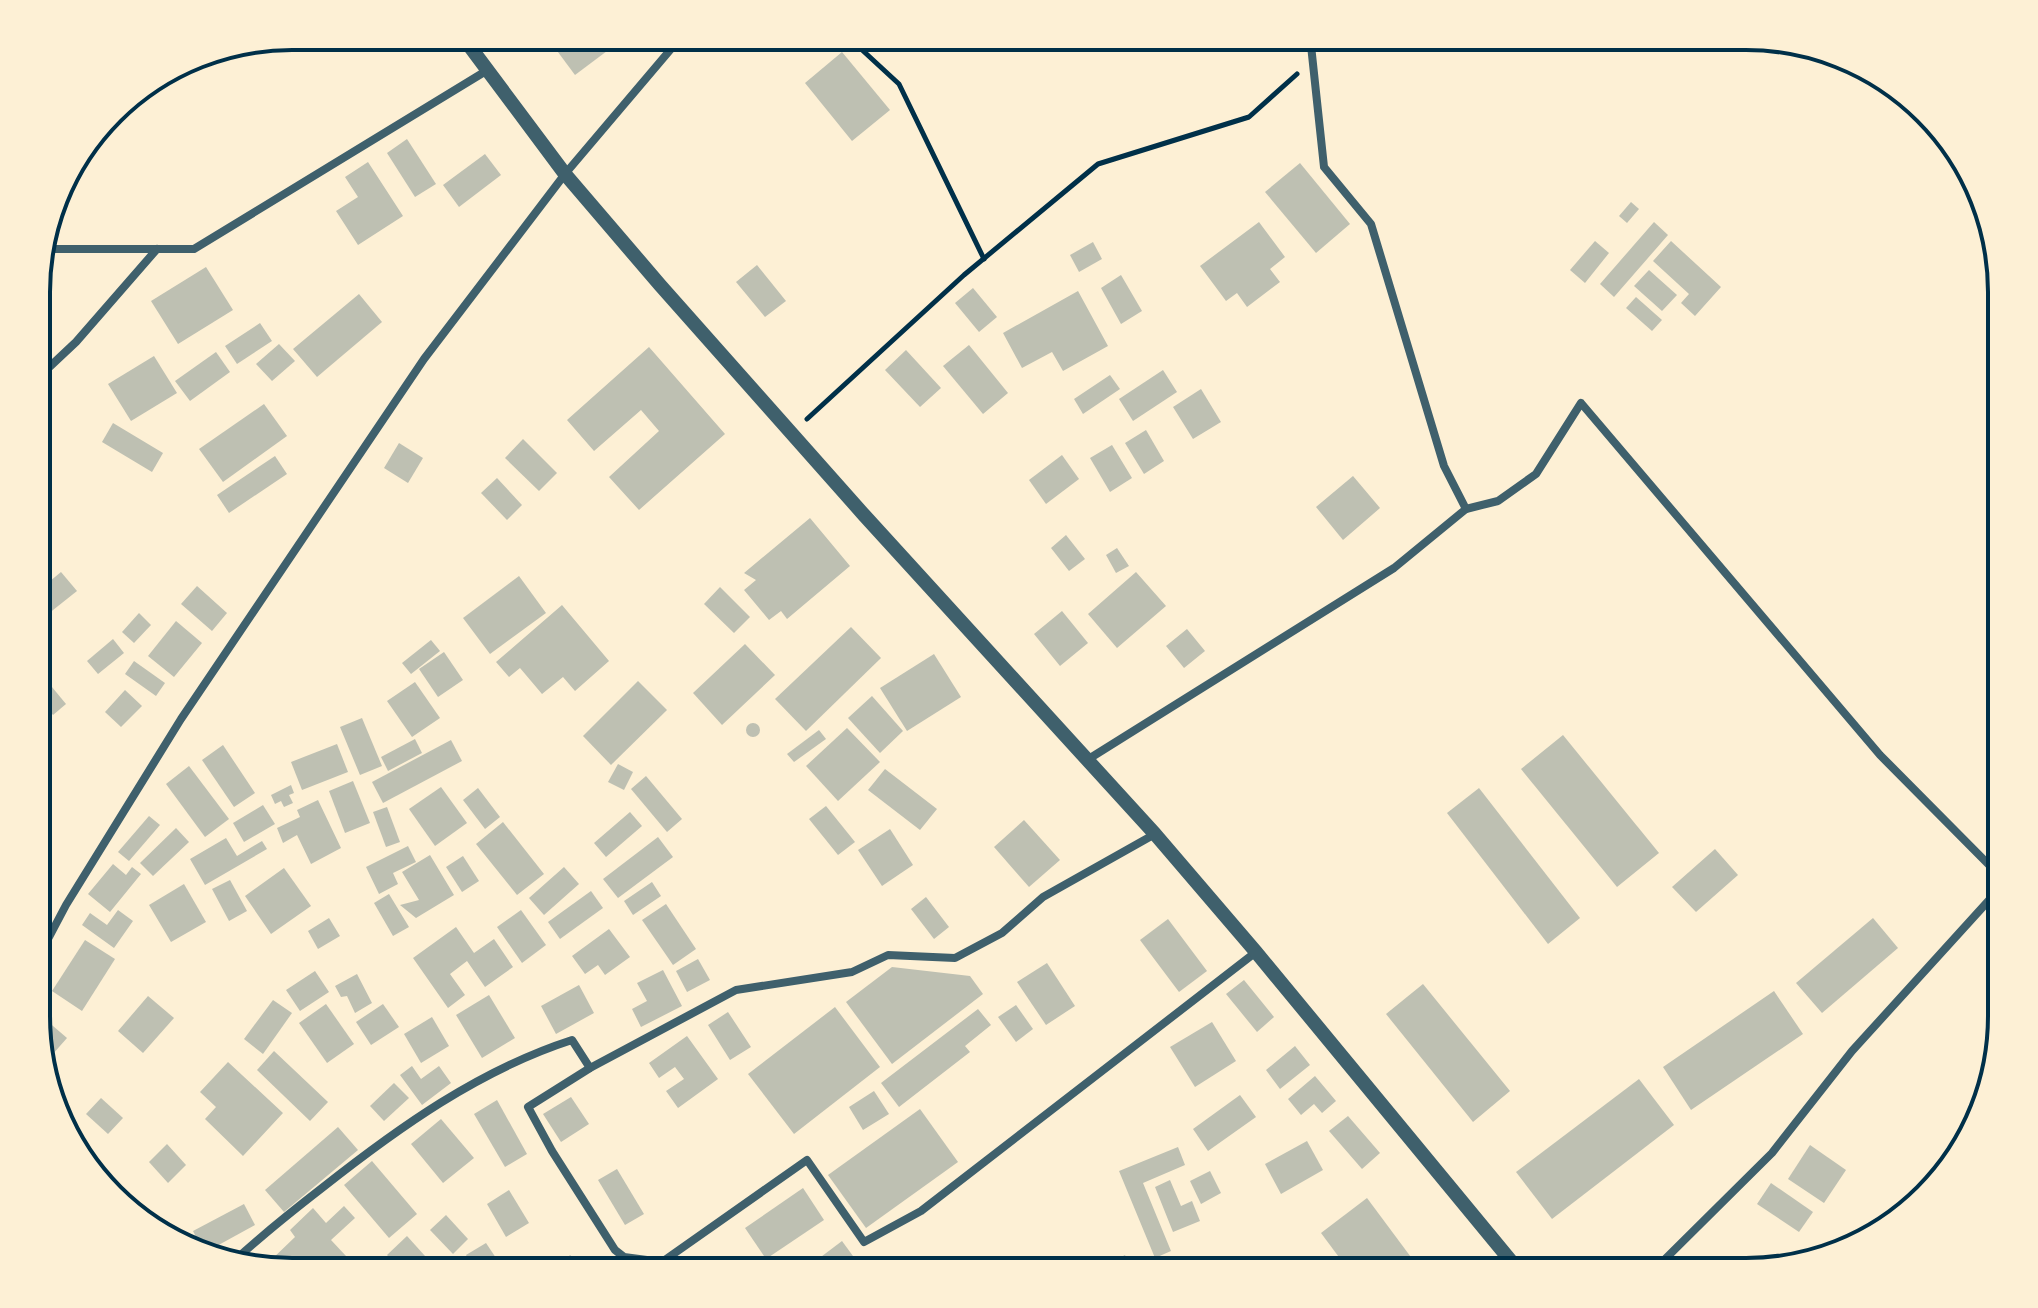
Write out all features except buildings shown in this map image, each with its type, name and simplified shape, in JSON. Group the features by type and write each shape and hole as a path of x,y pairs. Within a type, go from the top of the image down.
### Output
{"street":[{"path":"1312,50 1324,167 1371,224 1444,466 1466,509"},
{"path":"472,51 565,174 792,434 1155,834 1508,1257"},
{"path":"50,935 181,719 424,359 565,174 670,51"},
{"path":"54,249 194,249 486,71"},
{"path":"50,366 76,342 157,249"},
{"path":"1086,760 1394,568 1466,509 1498,501 1536,474 1581,403 1880,755 1987,863"},
{"path":"637,1258 620,1255 615,1250 528,1107 590,1068 736,990 852,972 888,955 955,958 1002,933 1043,897 1155,834"},
{"path":"1667,1257 1772,1153 1852,1051 1987,902"},
{"path":"668,1258 807,1160 864,1242 921,1211 1256,952"},
{"path":"243,1253 374,1147 460,1090 531,1053 572,1040 590,1068"}],"path":[{"path":"863,51 899,84 984,259"},
{"path":"792,434 984,259 1098,164 1249,117 1314,59"}]}
